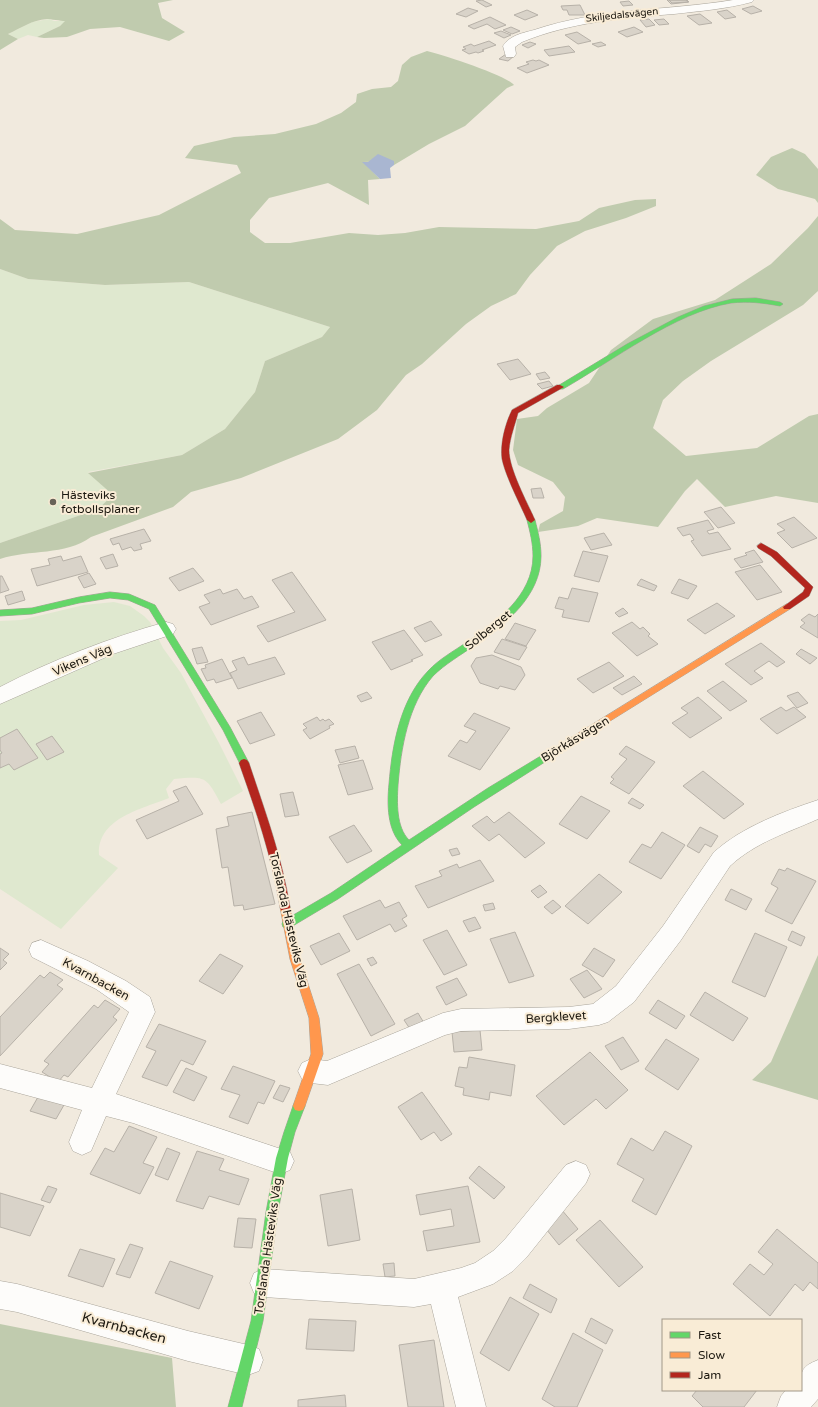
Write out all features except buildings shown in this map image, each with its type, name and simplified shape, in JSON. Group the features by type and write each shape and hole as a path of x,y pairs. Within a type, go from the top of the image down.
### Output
{"street":[{"name":"Skiljedalsvägen","path":"510,54 509,46 513,40 574,21 610,15 706,7 748,0"},
{"name":"Solberget","path":"409,845 399,834 394,808 394,772 408,709 419,688 431,673 489,632 509,615 520,602 534,578 538,554 534,533 524,501 508,465 505,453 515,412 674,322 705,308 740,301 767,300 780,304"},
{"name":"Björkåsvägen","path":"287,924 313,911 334,898 409,845 553,752 616,714 708,655 766,621 806,594 809,587 774,554 762,546"},
{"name":"Torslanda Hästeviks Väg","path":"0,613 12,614 47,609 81,600 108,596 127,596 140,600 152,607 227,729 246,768 269,836 281,882 287,924 295,959 314,1018 316,1054 290,1126 280,1161 258,1321 235,1407"},
{"name":"Vikens Väg","path":"0,696 23,684 106,650 166,629"},
{"name":"Bergklevet","path":"311,1071 328,1072 443,1024 461,1020 555,1019 599,1014 625,994 672,932 722,859 732,849 755,836 818,808"},
{"name":"Kvarnbacken","path":"41,950 103,981 128,996 140,1005 142,1012 99,1102 82,1142"},
{"path":"0,1076 133,1111 280,1161"},
{"path":"264,1283 414,1293 441,1287 483,1274 503,1262 576,1174"},
{"path":"441,1287 471,1407"},
{"name":"Kvarnbacken","path":"0,1295 17,1298 188,1346 248,1360"},
{"path":"792,1407 818,1374"}],"green space":[{"path":"0,0 173,0 158,3 162,18 185,32 169,41 120,27 90,29 67,37 37,37 60,26 65,21 47,19 31,23 8,34 18,39 0,50"},
{"path":"49,19 54,21 66,21 60,26 37,37 28,35 18,39 8,34 32,22"},
{"path":"427,51 488,71 500,76 514,85 507,88 465,126 429,144 394,165 394,161 363,162 380,179 368,180 369,205 328,183 269,198 250,220 250,232 265,243 290,243 349,233 378,235 405,233 439,227 536,229 579,221 599,208 635,200 656,199 656,206 626,218 585,231 557,246 530,275 516,294 491,306 466,324 422,364 406,375 377,410 338,439 241,478 191,492 173,507 91,537 70,547 0,559 0,543 98,509 113,495 88,473 182,455 225,429 255,392 265,361 322,337 330,327 189,282 105,285 28,279 0,269 0,219 15,230 77,234 159,215 241,173 237,165 185,158 194,146 234,137 275,134 316,124 341,113 356,102 357,94 372,89 391,87 398,81 402,65 411,57"},
{"path":"792,148 805,154 818,169 818,203 815,199 778,189 756,175 771,157"},
{"path":"818,216 818,291 803,305 711,361 683,381 663,400 653,428 686,456 757,448 809,416 818,414 818,503 776,496 725,507 697,479 685,491 658,527 597,518 578,526 538,532 540,524 563,511 565,497 553,482 518,465 513,450 517,419 538,416 547,408 589,383 611,350 653,319 715,300 771,264 808,228"},
{"path":"0,269 28,279 105,285 189,282 330,327 322,337 265,361 255,392 225,429 182,455 88,472 114,495 98,509 0,543"},
{"path":"114,602 130,606 150,622 163,648 181,673 243,791 221,804 212,788 204,780 199,778 174,779 166,789 169,798 134,811 113,824 105,832 100,842 99,855 118,868 61,929 0,889 0,621 21,620 84,605"},
{"path":"818,955 818,1100 752,1080 771,1062"},
{"path":"0,1324 172,1358 176,1407 0,1407"}],"water":[{"path":"378,154 394,161 394,165 390,168 391,178 380,179 362,162 368,162"}],"traffic: fast":[{"path":"560,387 655,331 706,308 732,301 762,300 780,304"},
{"path":"409,845 399,834 395,822 393,807 393,790 397,754 409,710 418,690 431,673 448,659 494,628 519,603 528,589 534,574 537,558 536,540 531,520"},
{"path":"0,613 32,611 79,600 110,595 129,597 152,607 227,729 244,763"},
{"path":"287,924 319,906 470,804 575,739"},
{"path":"235,1407 257,1321 262,1294 272,1212 282,1158 289,1132 299,1106"}],"traffic: slow":[{"path":"575,739 787,607"},
{"path":"285,907 295,959 314,1018 317,1054 299,1106"}],"traffic: jam":[{"path":"531,520 507,464 505,451 507,438 515,412 560,387"},
{"path":"761,546 774,554 809,587 806,594 787,607"},
{"path":"244,763 269,835 281,882 285,907"}],"place":[{"name":"Hästeviks fotbollsplaner","path":"53,502"}]}
